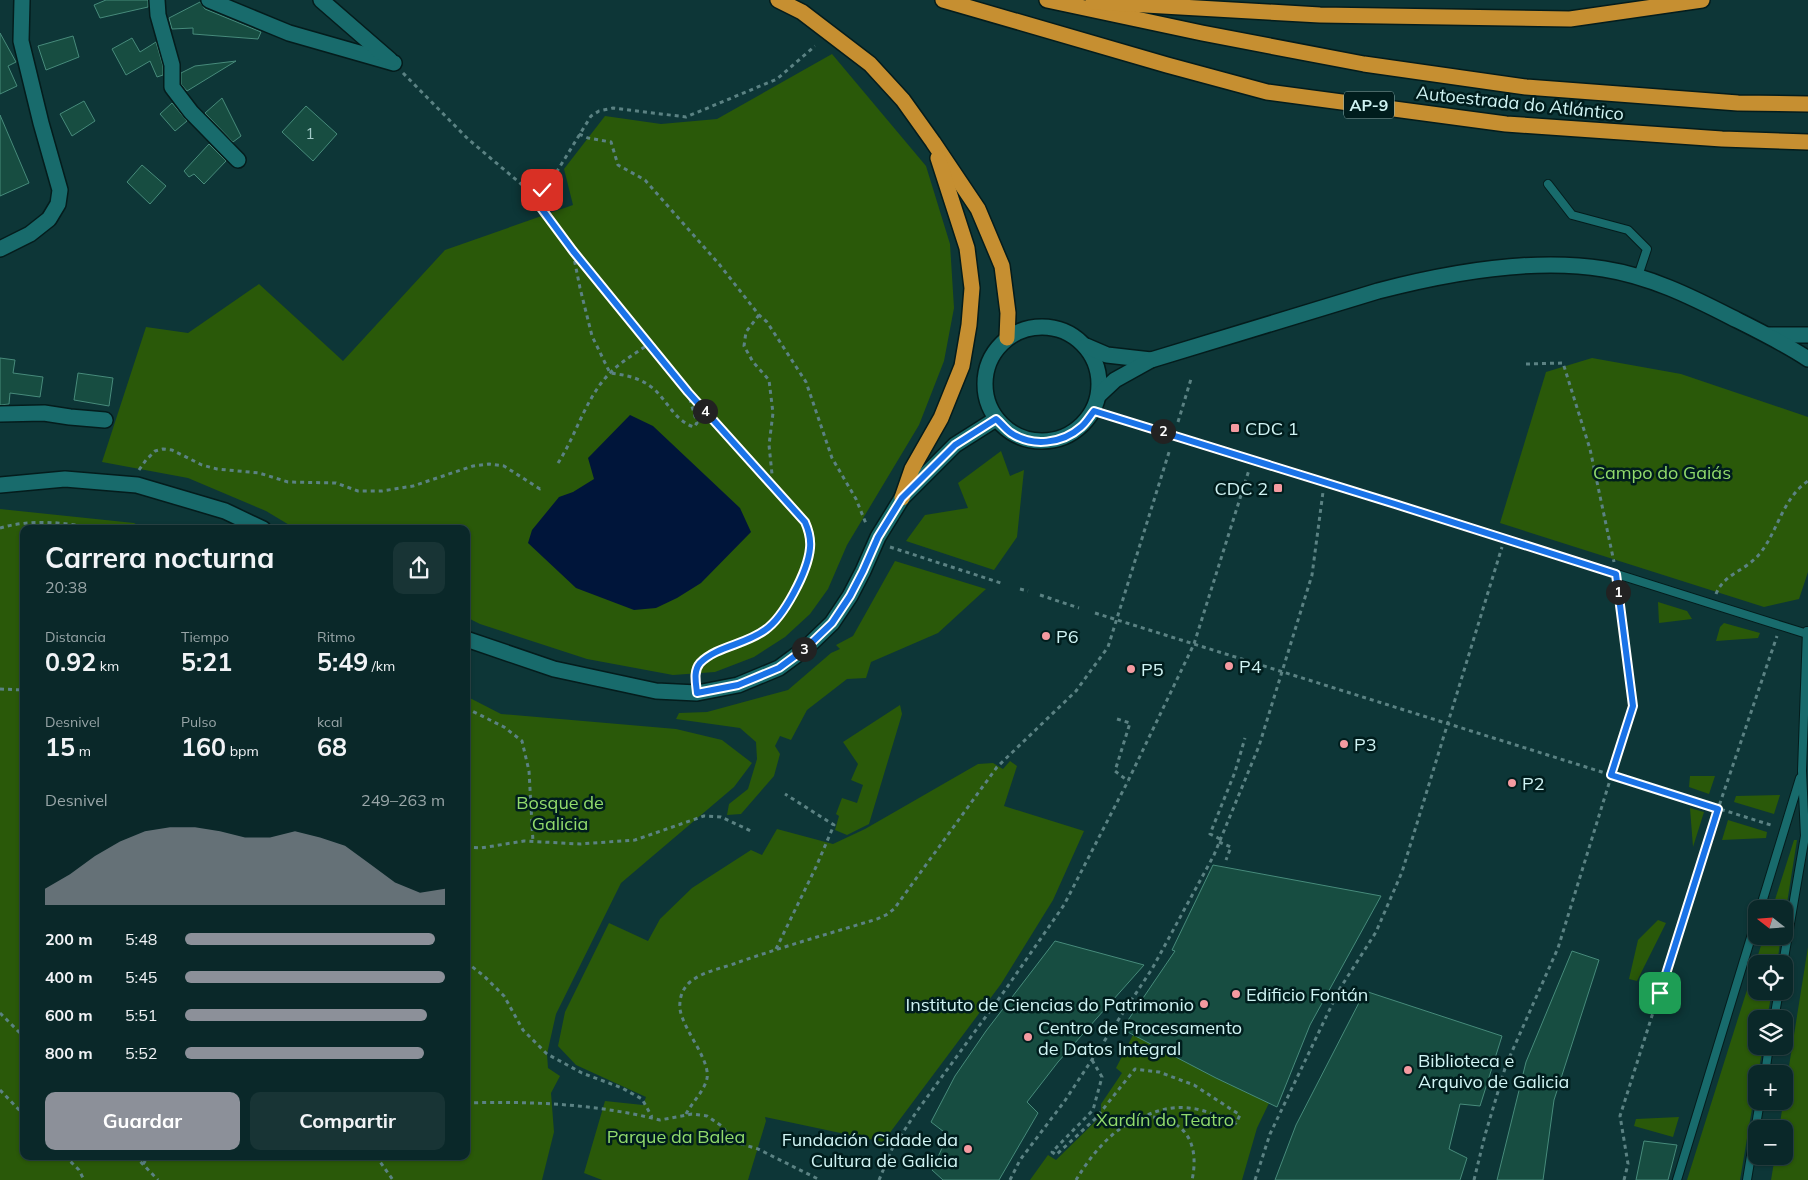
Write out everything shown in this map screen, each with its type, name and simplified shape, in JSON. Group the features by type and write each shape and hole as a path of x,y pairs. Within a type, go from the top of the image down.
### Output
{"highway":[{"path":"778,0 802,12 870,64 903,100 933,142 978,210 1002,266 1008,314 1007,338"},
{"name":"Autoestrada do Atlántico","path":"942,0 1267,92 1506,124 1722,139 1808,142"},
{"name":"Autoestrada do Atlántico","path":"1047,0 1202,33 1364,64 1517,86 1738,103 1808,104"},
{"path":"1060,0 1320,16 1570,19 1702,0"},
{"path":"902,498 912,469 942,418 962,366 969,325 972,288 966,248 933,142"}],"street":[{"path":"0,249 30,234 49,219 58,204 60,190 21,41 22,0"},
{"path":"157,0 158,15 172,65 172,87 191,112 238,160"},
{"path":"209,0 289,33 394,63"},
{"path":"321,0 394,63"},
{"path":"1099,395 1115,380 1151,360 1378,291 1413,282 1524,266 1565,265 1603,268 1638,276 1692,297 1768,335 1808,358"},
{"path":"1039,326 1057,328 1073,335 1086,346 1095,361 1100,378 1099,395 1094,411 1082,426 1066,437 1048,442 1028,440 1010,433 996,419 987,403 984,386 987,367 995,351 1007,338 1022,330 1039,326"},
{"path":"1768,335 1808,335"},
{"path":"1086,346 1107,354 1151,360"},
{"path":"0,414 44,413 105,420"},
{"path":"470,640 554,669 656,691 697,693 746,682 779,668 806,648 832,623 850,596 878,537 902,498 955,445 996,419"},
{"path":"0,485 65,478 137,485 225,510 255,525"}],"lane":[{"path":"1548,184 1572,214 1628,230 1648,249 1638,276"},
{"path":"1094,411 1505,538 1780,626 1807,632 1802,771 1805,836 1785,955"},
{"path":"1763,900 1802,771"},
{"path":"1677,1180 1749,945"},
{"path":"1746,1180 1758,1110"}],"path":[{"path":"527,189 536,191 548,186 591,116 599,111 612,108 686,117 777,79 815,46"},
{"path":"394,63 468,139 527,189 573,251 688,392 805,522 810,535 810,550 800,582 783,610 766,630 714,654 699,664 695,675 697,693"},
{"path":"579,134 588,138 611,142 618,165 645,180 719,264 759,315 767,322 806,382 832,458 856,499 867,527"},
{"path":"573,251 592,336 610,373"},
{"path":"759,315 746,332 744,346 753,362 769,380 773,413 769,445 772,474 767,480"},
{"path":"558,462 567,449 592,398 610,373 649,344"},
{"path":"1474,1180 1506,1065 1558,948 1633,706 1616,574 1590,449 1563,363 1526,364"},
{"path":"610,373 631,375 654,389 672,412 688,425 694,427 697,422 688,392"},
{"path":"1178,422 1191,379"},
{"path":"137,485 139,469 155,451 163,449 172,450 202,465 217,469 259,474 288,482 336,483 358,491 382,491 413,486 473,466 489,464 504,466 541,488"},
{"path":"686,1114 706,1082 708,1075 706,1064 683,1022 680,998 684,988 703,975 776,949 877,919 894,909 997,767 1076,691 1108,647 1170,449"},
{"path":"879,1180 892,1150 917,1111 1064,905 1128,781 1194,644 1252,459"},
{"path":"1713,604 1722,583 1745,568 1760,554 1794,494 1808,481"},
{"path":"1010,1180 1020,1160 1064,1102 1152,969 1214,855 1259,746 1312,575 1325,482"},
{"path":"0,528 12,524 54,522 72,525"},
{"path":"1255,1180 1270,1134 1334,999 1376,932 1392,898 1402,872 1505,538"},
{"path":"887,546 1004,584"},
{"path":"1020,589 1028,591"},
{"path":"1040,595 1079,608"},
{"path":"1095,613 1784,829"},
{"path":"1624,1180 1628,1164 1620,1116 1718,809 1780,626"},
{"path":"0,690 20,690"},
{"path":"470,710 504,727 522,741 529,771 533,842"},
{"path":"1116,719 1130,723 1114,771 1128,781"},
{"path":"1226,860 1231,847 1210,834 1235,772 1245,738"},
{"path":"776,949 816,867 834,824 785,794"},
{"path":"470,847 481,848 524,841 580,844 635,840 704,816 721,817 751,831"},
{"path":"470,965 504,996 523,1030 547,1054 582,1073 622,1088 642,1099 652,1118"},
{"path":"0,1013 20,1033"},
{"path":"1076,1180 1111,1136 1130,1123 1161,1109 1180,1106 1214,1114 1236,1123 1240,1115 1194,1085 1160,1072 1135,1069 1096,1118 1056,1155 1052,1152 1093,1110 1102,1077 1092,1060"},
{"path":"0,1090 20,1111"},
{"path":"470,1103 546,1102 583,1105 666,1120 686,1114 701,1114 723,1127 729,1137 735,1142 758,1149 820,1180"},
{"path":"1145,1116 1171,1122 1182,1128 1190,1140 1195,1158 1192,1180"},
{"path":"69,1160 79,1170 84,1180"},
{"path":"139,1160 158,1180"},
{"path":"143,1164 146,1160"},
{"path":"380,1161 393,1180"}],"green space":[{"path":"832,54 926,166 950,244 954,308 944,361 919,425 847,545 828,589 810,614 785,637 754,657 715,672 673,675 587,659 470,619 470,525 289,525 266,511 188,478 102,462 146,327 188,333 259,284 343,361 445,250 573,205 564,169 605,116 661,124 717,119"},
{"name":"Campo do Gaiás","path":"1592,358 1681,374 1808,417 1808,572 1799,599 1764,607 1500,523 1546,372"},
{"path":"1001,451 1010,476 1024,470 1017,537 994,570 906,541 925,515 968,508 958,483"},
{"name":"Bosque de Galicia","path":"0,509 134,523 138,525 20,525 20,1160 470,1160 470,698 501,714 676,729 722,740 752,763 734,787 621,883 556,1014 547,1054 548,1068 560,1076 551,1093 554,1132 542,1180 0,1180"},
{"path":"895,561 986,589 938,633 871,662 866,678 847,679 807,710 791,740 780,736 775,746 780,754 774,776 741,814 727,815 729,804 748,789 757,759 756,742 740,728 676,719 679,713 707,712 788,690 831,653 840,649 836,645 853,636"},
{"path":"1658,602 1687,611 1692,619 1659,623"},
{"path":"1724,623 1760,633 1758,638 1716,641 1720,627"},
{"path":"900,705 902,714 869,824 847,835 835,830 839,816 836,814 842,798 857,803 863,785 851,780 858,764 843,742"},
{"name":"Parque da Balea","path":"1010,761 1017,766 1004,806 1084,831 1053,900 1001,984 883,1142 765,1117 766,1121 748,1180 602,1180 584,1173 605,1101 643,1105 646,1097 576,1065 558,1046 565,1012 609,923 648,941 660,919 692,888 751,850 762,855 777,829 833,844 865,829 978,764 993,763 1003,769"},
{"path":"1690,776 1715,776 1709,794 1689,787"},
{"path":"1780,795 1774,814 1734,802 1736,796"},
{"path":"1690,808 1704,812 1693,847"},
{"path":"1728,820 1767,832 1766,838 1722,840"},
{"path":"1794,840 1797,840 1787,900 1775,900"},
{"path":"1658,920 1666,923 1637,981 1629,979 1638,940"},
{"path":"1761,945 1780,945 1778,955 1758,955"},
{"path":"1808,947 1808,1180 1771,1180 1774,1165 1793,1165 1793,1120 1780,1120 1782,1110 1793,1110 1793,1065 1789,1065 1791,1055 1793,1055 1793,1041"},
{"path":"1748,987 1748,1000 1770,1000 1769,1010 1748,1010 1748,1055 1761,1055 1760,1065 1748,1065 1748,1110 1752,1110 1750,1120 1748,1120 1748,1132 1740,1180 1687,1180"},
{"name":"Xardín do Teatro","path":"1133,1035 1269,1103 1257,1128 1242,1180 1030,1180 1048,1155 1056,1160 1101,1116 1101,1104 1122,1073 1116,1068"},
{"path":"1679,1117 1673,1137 1634,1126 1636,1119"}],"water":[{"path":"630,415 653,426 740,508 751,532 701,583 656,608 634,610 576,588 528,543 532,530 559,497 573,492 594,479 588,458"}],"building":[{"path":"106,0 148,0 148,7 100,18 94,5"},
{"path":"200,2 205,9 261,32 258,39 193,34 193,28 172,29 169,18"},
{"path":"0,33 16,62 8,66 17,86 0,94"},
{"path":"73,36 79,57 46,70 38,46"},
{"path":"132,38 140,52 156,42 163,66 163,75 157,77 150,61 126,75 112,49"},
{"path":"236,61 187,91 181,84 181,73 195,66"},
{"path":"222,98 241,136 233,142 205,113"},
{"path":"84,101 95,121 72,136 60,114"},
{"path":"172,103 187,121 175,131 160,114"},
{"path":"306,106 337,134 313,161 282,132"},
{"path":"0,115 29,183 0,196"},
{"path":"209,144 226,161 204,184 194,174 189,177 184,171"},
{"path":"142,165 166,186 150,204 127,182"},
{"path":"0,358 15,360 13,373 43,377 40,397 10,393 9,404 0,405"},
{"path":"78,373 113,378 109,406 74,400"},
{"name":"Edificio Fontán","path":"1213,865 1381,896 1310,1025 1277,1107 1216,1078 1122,1029 1175,951 1172,950"},
{"path":"1055,941 1144,965 1058,1062 1027,1102 1038,1113 999,1180 943,1180 932,1170 948,1135 931,1122 955,1076 986,1031"},
{"path":"1572,951 1599,960 1554,1100 1543,1180 1497,1180 1526,1062"},
{"name":"Biblioteca e Arquivo de Galicia","path":"1365,991 1502,1036 1480,1106 1460,1104 1449,1149 1467,1158 1460,1180 1275,1180 1296,1125"},
{"path":"1644,1141 1677,1145 1668,1180 1636,1180"}],"place":[{"name":"CDC 1","path":"1235,428"},
{"name":"CDC 2","path":"1278,488"},
{"name":"P6","path":"1046,636"},
{"name":"P4","path":"1229,666"},
{"name":"P5","path":"1131,669"},
{"name":"P3","path":"1344,744"},
{"name":"P2","path":"1512,783"},
{"name":"Edificio Fontán","path":"1236,994"},
{"name":"Instituto de Ciencias do Patrimonio","path":"1204,1004"},
{"name":"Centro de Procesamento de Datos Integral","path":"1028,1037"},
{"name":"Biblioteca e Arquivo de Galicia","path":"1408,1070"},
{"name":"Fundación Cidade da Cultura de Galicia","path":"968,1149"}],"route":[{"path":"542,190 527,189 573,251 688,392 805,522 810,535 810,550 800,582 783,610 766,630 714,654 699,664 695,675 697,693 738,685 779,668 806,648 832,623 850,596 878,537 902,498 955,445 996,419 1010,433 1028,440 1048,442 1066,437 1082,426 1094,411 1147,426 1616,574 1633,706 1611,775 1718,809 1660,993"}]}
